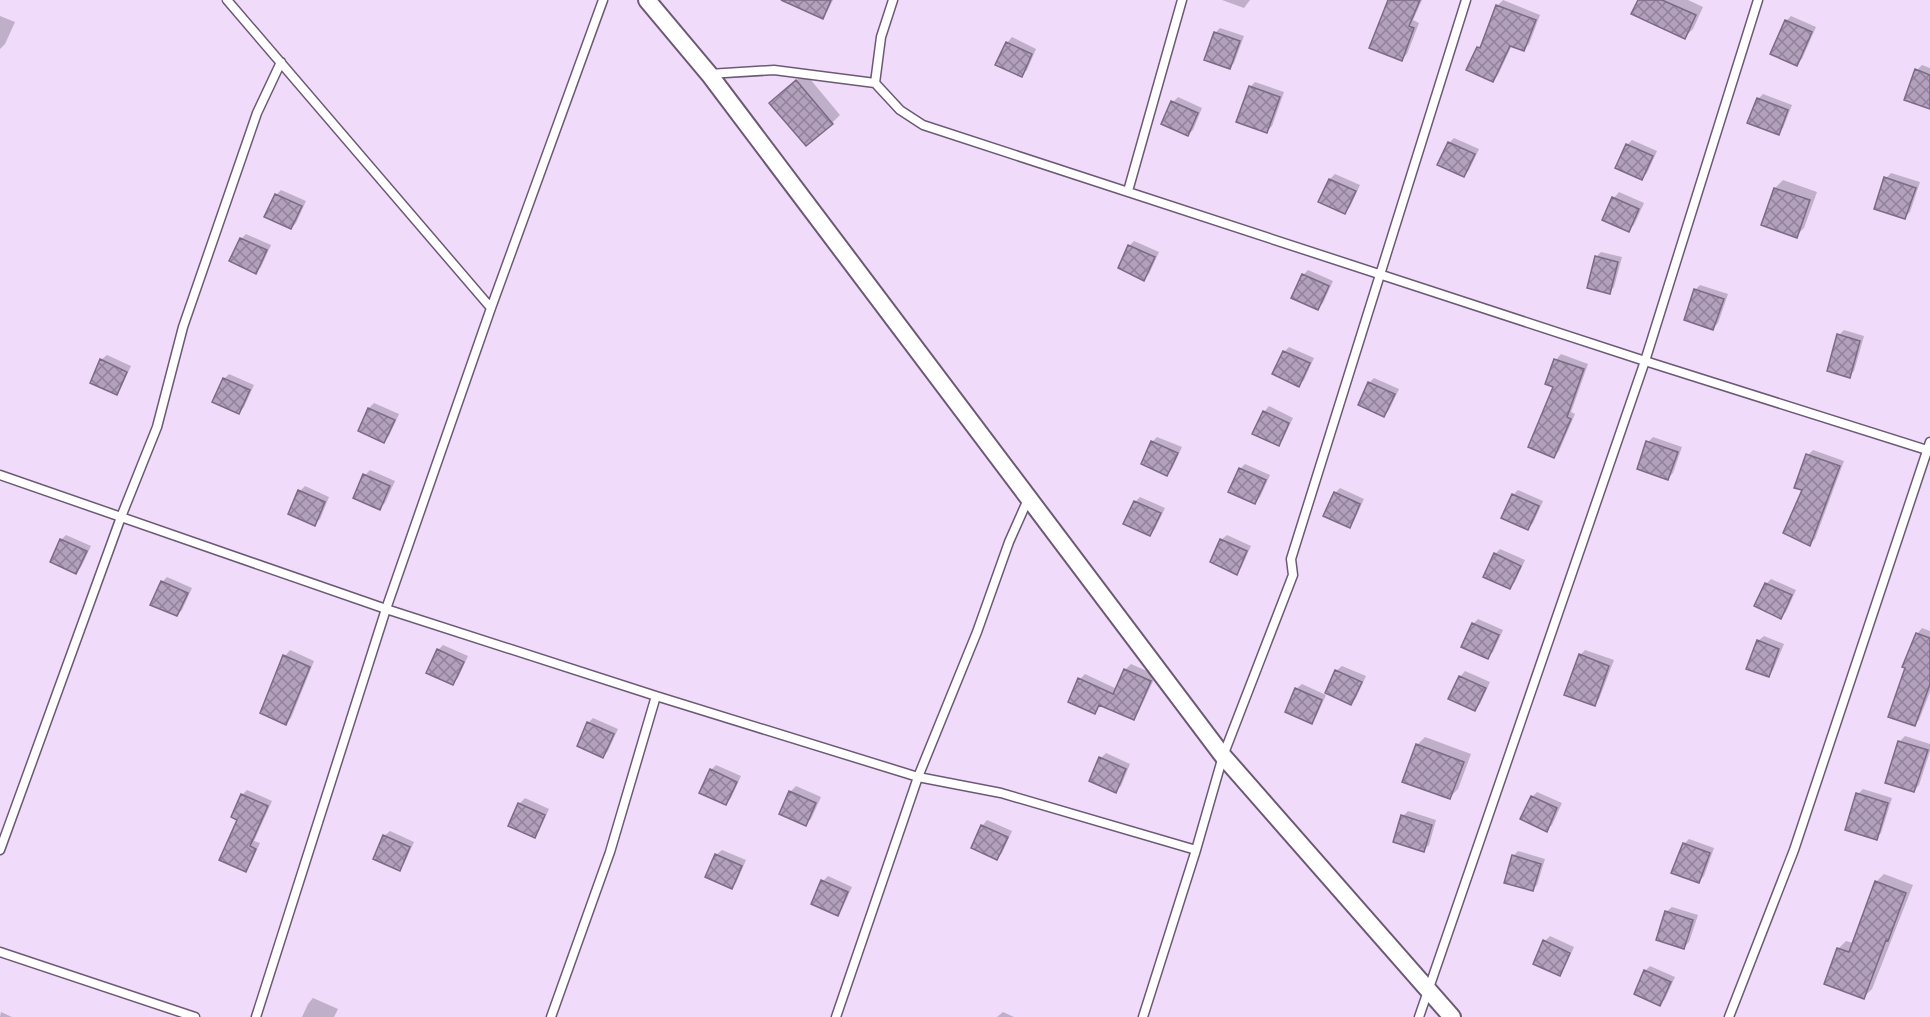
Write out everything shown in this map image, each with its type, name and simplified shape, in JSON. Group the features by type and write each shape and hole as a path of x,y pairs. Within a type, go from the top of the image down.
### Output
{"street":[{"path":"647,0 709,74 1223,756 1452,1017"}],"lane":[{"path":"227,0 491,308"},
{"path":"256,1017 386,609 491,308 603,0"},
{"path":"875,82 881,37 893,0"},
{"path":"1128,191 1182,0"},
{"path":"1143,1017 1223,756 1293,575 1292,559 1466,0"},
{"path":"1419,1017 1645,361 1758,0"},
{"path":"0,850 121,517 157,427 183,327 257,113 281,62"},
{"path":"709,74 774,70 875,82 900,110 923,125 1645,361 1929,448 1794,850 1729,1017"},
{"path":"0,475 386,609 657,696 918,777 1001,793 1196,850"},
{"path":"836,1017 918,777 977,632 1009,542 1029,497"},
{"path":"550,1017 610,852 657,696"},
{"path":"0,952 195,1017"}],"building":[{"path":"781,0 831,0 823,19"},
{"path":"1388,0 1420,0 1409,26 1414,28 1402,61 1369,48"},
{"path":"1638,0 1662,0 1696,15 1685,39 1631,14"},
{"path":"1496,5 1536,20 1524,51 1510,46 1493,82 1466,70 1477,47 1480,48"},
{"path":"1785,20 1812,32 1797,66 1770,54"},
{"path":"1214,32 1240,41 1230,69 1204,60"},
{"path":"1006,42 1032,54 1022,77 995,65"},
{"path":"1915,69 1930,75 1930,109 1904,100"},
{"path":"796,80 833,124 806,146 769,103"},
{"path":"1249,86 1280,97 1267,133 1236,122"},
{"path":"1757,98 1788,110 1779,135 1747,123"},
{"path":"1171,101 1198,113 1188,136 1161,124"},
{"path":"1448,142 1475,154 1464,177 1437,165"},
{"path":"1626,144 1653,156 1642,180 1615,168"},
{"path":"1884,177 1916,188 1905,219 1874,209"},
{"path":"1329,179 1356,191 1345,214 1318,202"},
{"path":"1774,188 1810,200 1797,238 1761,225"},
{"path":"275,194 302,206 291,229 264,217"},
{"path":"1612,197 1639,209 1629,232 1602,220"},
{"path":"240,238 267,250 256,274 229,261"},
{"path":"1128,245 1155,257 1144,281 1118,268"},
{"path":"1595,256 1618,262 1610,294 1587,288"},
{"path":"1302,274 1329,286 1318,310 1291,298"},
{"path":"1694,289 1724,299 1713,330 1684,320"},
{"path":"1837,334 1860,341 1850,378 1827,371"},
{"path":"1283,351 1310,363 1299,387 1272,374"},
{"path":"100,359 127,372 117,395 90,383"},
{"path":"1554,359 1584,369 1567,417 1571,419 1554,458 1528,447 1553,387 1545,384"},
{"path":"223,378 250,390 239,414 212,402"},
{"path":"1368,382 1395,394 1384,417 1358,405"},
{"path":"368,408 395,420 384,443 358,431"},
{"path":"1263,411 1289,423 1279,446 1252,434"},
{"path":"1151,441 1178,453 1167,476 1141,464"},
{"path":"1646,441 1678,452 1668,480 1637,469"},
{"path":"1806,454 1840,466 1810,546 1783,533 1802,490 1794,488"},
{"path":"1239,468 1266,480 1255,504 1228,492"},
{"path":"363,474 390,486 380,510 353,498"},
{"path":"298,490 325,502 315,526 288,514"},
{"path":"1334,492 1360,504 1350,528 1323,516"},
{"path":"1512,494 1539,506 1528,530 1501,518"},
{"path":"1134,501 1161,513 1150,536 1123,524"},
{"path":"60,539 87,551 76,574 50,562"},
{"path":"1220,539 1247,551 1237,575 1210,562"},
{"path":"1494,553 1521,566 1510,589 1483,577"},
{"path":"161,581 188,593 177,616 150,605"},
{"path":"1765,583 1792,595 1781,619 1754,606"},
{"path":"1472,623 1499,635 1488,659 1461,647"},
{"path":"1916,633 1930,638 1930,684 1915,726 1888,717 1905,668 1902,667"},
{"path":"1757,640 1779,649 1769,677 1746,669"},
{"path":"437,649 464,662 453,685 426,673"},
{"path":"1579,654 1609,666 1595,706 1564,695"},
{"path":"283,655 310,667 286,725 260,713"},
{"path":"1124,669 1151,681 1134,720 1099,705 1095,714 1068,702 1078,678 1113,694"},
{"path":"1335,670 1362,682 1351,705 1325,693"},
{"path":"1459,676 1486,688 1475,711 1448,699"},
{"path":"1295,688 1322,700 1312,724 1285,712"},
{"path":"587,722 614,734 603,758 577,746"},
{"path":"1898,741 1928,750 1914,792 1885,783"},
{"path":"1416,744 1464,762 1450,799 1402,782"},
{"path":"1099,757 1126,769 1116,793 1089,781"},
{"path":"710,769 737,782 726,805 699,793"},
{"path":"789,791 816,803 806,826 779,814"},
{"path":"1856,793 1888,803 1877,840 1845,830"},
{"path":"241,794 268,806 250,846 256,849 246,872 219,860 237,820 231,817"},
{"path":"1531,796 1557,808 1547,832 1520,819"},
{"path":"518,803 545,815 535,838 508,826"},
{"path":"1401,815 1432,825 1424,852 1393,842"},
{"path":"981,825 1008,837 997,860 971,848"},
{"path":"383,835 410,847 400,871 373,859"},
{"path":"1683,843 1710,853 1699,883 1671,873"},
{"path":"715,854 742,866 732,889 705,877"},
{"path":"1512,855 1541,864 1533,891 1504,883"},
{"path":"821,880 848,892 838,916 811,904"},
{"path":"1875,881 1906,893 1864,999 1824,984 1837,948 1849,952"},
{"path":"1665,911 1693,920 1684,949 1656,940"},
{"path":"1543,940 1570,953 1560,976 1533,964"},
{"path":"1644,970 1671,982 1660,1006 1634,994"}]}
